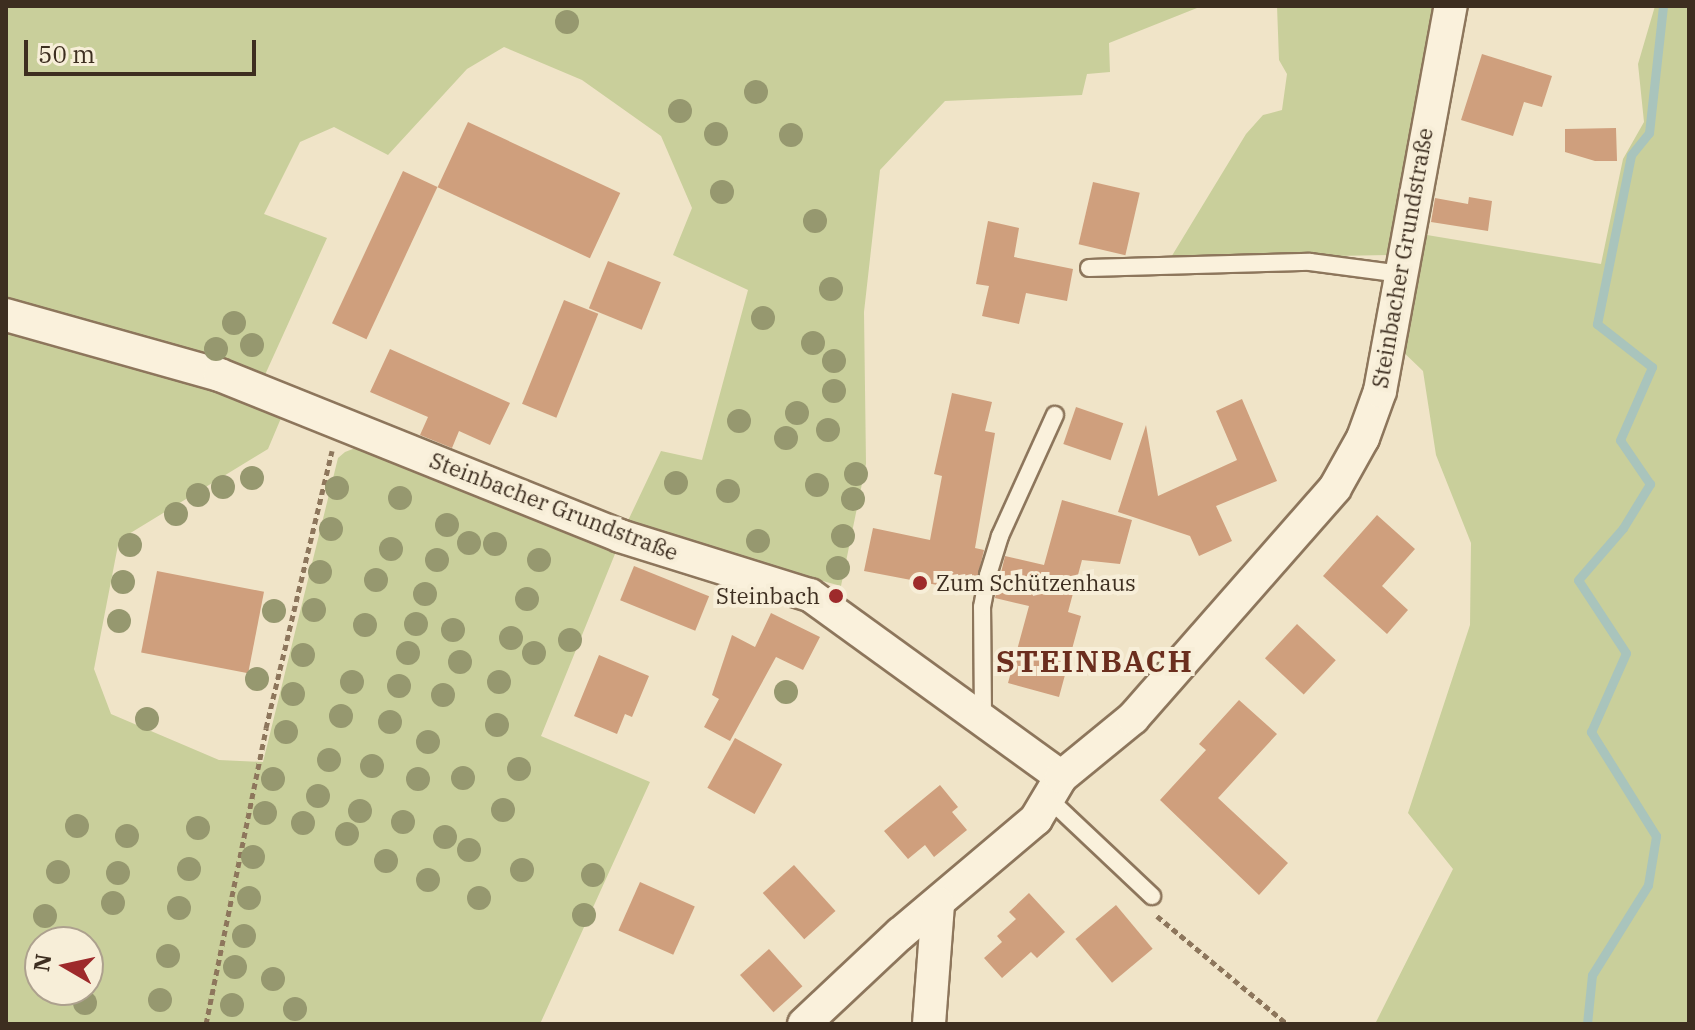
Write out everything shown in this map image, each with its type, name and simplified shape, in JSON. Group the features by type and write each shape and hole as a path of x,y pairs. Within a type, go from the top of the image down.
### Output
{"street":[{"name":"Steinbacher Grundstraße","path":"804,1024 1036,819 1054,787 1133,718 1335,488 1363,438 1380,391 1451,6"},
{"name":"Steinbacher Grundstraße","path":"6,315 220,375 340,420 620,536 810,595 983,717 1054,787"},
{"path":"929,1024 938,903"}],"lane":[{"path":"1089,268 1310,262 1401,274"},
{"path":"983,717 982,607 988,575 1000,536 1055,415"},
{"path":"1054,787 1152,896"}],"path":[{"path":"206,1024 266,728 340,420"},
{"path":"1152,896 1147,907 1287,1024"}],"green space":[{"path":"6,6 1202,6 1109,43 1110,72 1087,74 1082,95 945,101 880,170 864,312 866,464 841,586 625,527 661,451 702,460 748,290 673,255 692,208 661,136 582,80 504,47 467,69 388,155 334,127 300,142 264,214 327,238 264,377 6,305"},
{"path":"1277,6 1441,6 1388,255 1170,259 1246,134 1263,115 1282,110 1287,74 1279,60"},
{"path":"1655,6 1689,6 1689,1024 1375,1024 1453,869 1408,813 1470,625 1471,543 1436,455 1423,371 1398,347 1415,233 1601,264 1623,159 1644,122 1638,64"},
{"path":"6,325 284,411 268,449 119,540 94,669 111,714 219,760 263,762 338,458 345,452 358,447 617,549 541,736 650,782 540,1024 6,1024"}],"building":[{"path":"1482,54 1552,76 1542,107 1524,102 1513,136 1461,120"},
{"path":"468,122 620,193 590,258 438,187"},
{"path":"1616,128 1617,161 1595,161 1565,152 1565,129"},
{"path":"403,171 437,187 366,339 332,323"},
{"path":"1093,182 1140,193 1125,255 1079,244"},
{"path":"1469,197 1492,201 1488,231 1431,222 1435,198 1468,204"},
{"path":"988,221 1019,228 1014,257 1073,269 1067,301 1026,293 1019,324 982,316 989,286 976,284"},
{"path":"608,261 661,282 642,330 589,308"},
{"path":"564,300 598,314 556,418 522,404"},
{"path":"390,349 510,403 490,445 459,431 452,448 420,435 428,417 370,392"},
{"path":"952,393 992,402 985,431 995,433 975,548 984,550 974,592 864,571 873,528 930,540 942,476 934,474"},
{"path":"1242,399 1277,481 1216,506 1232,541 1199,556 1190,536 1118,512 1146,425 1158,496 1237,460 1216,411"},
{"path":"1076,407 1123,423 1111,460 1063,444"},
{"path":"1062,500 1132,520 1120,564 1082,560 1068,612 1081,616 1059,697 1008,683 1029,606 995,598 1005,556 1044,565"},
{"path":"1377,515 1415,549 1382,586 1408,610 1387,634 1323,576"},
{"path":"634,566 709,596 695,631 620,600"},
{"path":"157,571 264,592 248,673 141,652"},
{"path":"771,613 820,637 803,670 776,657 730,741 704,727 719,699 712,695 732,635 755,647"},
{"path":"1297,624 1336,660 1304,695 1265,658"},
{"path":"599,655 649,676 632,717 625,714 617,734 574,716"},
{"path":"1239,700 1277,734 1218,798 1288,863 1259,895 1160,800 1206,750 1199,744"},
{"path":"735,738 782,764 755,814 707,788"},
{"path":"940,785 958,807 952,812 967,830 934,857 925,845 908,859 884,831"},
{"path":"794,865 835,911 804,939 763,893"},
{"path":"640,882 695,906 673,955 618,930"},
{"path":"1029,893 1065,932 1037,958 1031,952 1002,978 984,958 1002,942 997,936 1016,919 1009,912"},
{"path":"1116,905 1153,949 1112,983 1075,939"},
{"path":"769,949 802,986 773,1012 740,975"}],"waterway":[{"path":"1587,1024 1592,975 1648,885 1656,836 1591,732 1626,653 1578,580 1623,528 1650,484 1620,440 1652,367 1597,324 1631,155 1649,133 1663,6"}],"place":[{"name":"Zum Schützenhaus","path":"920,583"},
{"name":"Steinbach","path":"836,596"}],"district":[{"name":"STEINBACH","path":"1095,661"}]}
